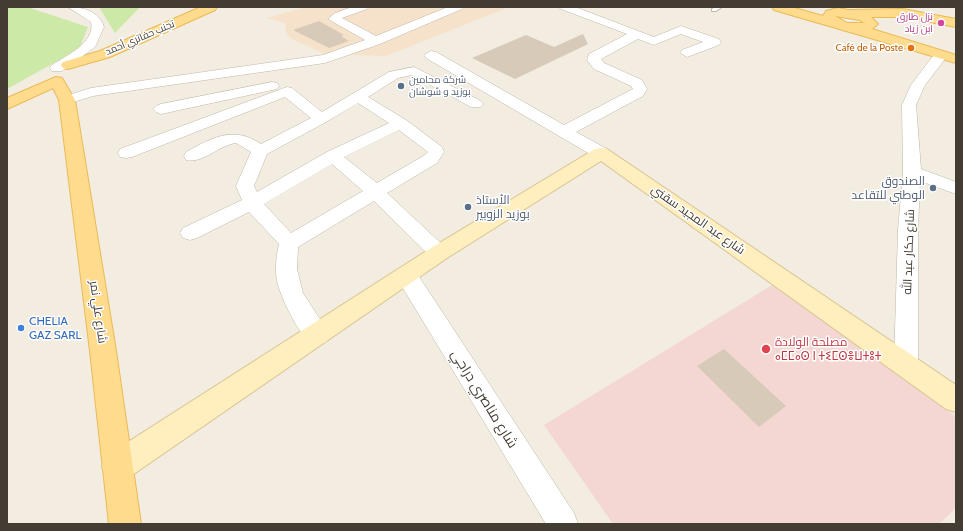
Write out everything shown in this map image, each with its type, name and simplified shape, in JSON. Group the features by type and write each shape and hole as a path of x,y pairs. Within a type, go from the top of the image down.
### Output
{"main road":[{"name":"تجنب حفاتري أحمد","path":"61,79 105,54 211,7"},
{"name":"تجنب حفاتري أحمد","path":"61,79 74,77 84,69 221,7"},
{"path":"778,7 834,18 851,13 906,10 956,22"},
{"path":"800,7 834,18 854,28 948,57"},
{"path":"854,28 870,26 906,10"},
{"path":"851,13 868,19 872,24 870,26"},
{"path":"7,94 61,79"},
{"path":"7,104 61,79"},
{"name":"شارع علي نمر","path":"61,79 103,351 125,524"},
{"path":"117,467 318,335 439,253 601,153"},
{"name":"شارع عبد المجيد سقني","path":"601,153 956,400"}],"street":[{"path":"74,7 96,20 98,27 91,44 61,79 91,92 319,60 376,41 458,7"},
{"path":"363,7 339,15 334,19 376,41"},
{"path":"565,7 654,41 681,30 715,42 687,53"},
{"path":"565,131 640,90 640,86 637,84 599,66 594,60 594,57 637,34"},
{"path":"91,44 105,54"},
{"name":"شارع عبد المجيد سقني","path":"431,55 601,153"},
{"name":"شارع حكار عبد الله","path":"906,364 908,230 912,172 909,128 910,98 921,80 948,57"},
{"path":"289,243 252,203 245,186 260,151 321,119 394,76 414,71 476,104"},
{"path":"161,109 272,86 280,86 321,119"},
{"path":"126,153 287,91"},
{"path":"318,335 299,310 290,293 286,257 289,243 431,159 436,152 434,147 359,97"},
{"path":"190,233 252,203 333,156 400,123"},
{"path":"192,156 216,144 235,138 240,138 260,151"},
{"path":"333,156 376,192 439,253"},
{"path":"912,172 956,188"},
{"name":"شارع مناصري دراجي","path":"406,275 563,524"}],"shaded area":[{"path":"305,7 509,7 386,56 325,54 290,38 286,32 285,23 267,18"},
{"name":"مصلحة الولادة ⴰⵎⵎⴰⵙ ⵏ ⵜⵉⵎⵙⴻⵡⵜⵓⵜ","path":"777,282 956,417 956,508 939,524 613,524 544,425"}],"green space":[{"path":"7,7 27,7 88,27 79,49 7,89"},
{"path":"99,7 140,7 115,33"}],"building":[{"path":"319,21 344,35 341,36 349,41 329,48 293,30"},
{"path":"583,34 588,44 515,79 472,58 526,35 554,47"},
{"path":"724,349 786,406 759,427 697,366"}],"place":[{"name":"نزل طارق ابن زياد","path":"941,23"},
{"name":"Café de la Poste","path":"911,48"},
{"name":"شركة محامين بوزيد و شوشان","path":"401,86"},
{"name":"الصندوق الوطني للتقاعد","path":"933,188"},
{"name":"الأستاذ بوزيد الزوبير","path":"468,207"},
{"name":"CHELIA GAZ SARL","path":"21,328"},
{"name":"مصلحة الولادة ⴰⵎⵎⴰⵙ ⵏ ⵜⵉⵎⵙⴻⵡⵜⵓⵜ","path":"766,349"}]}
